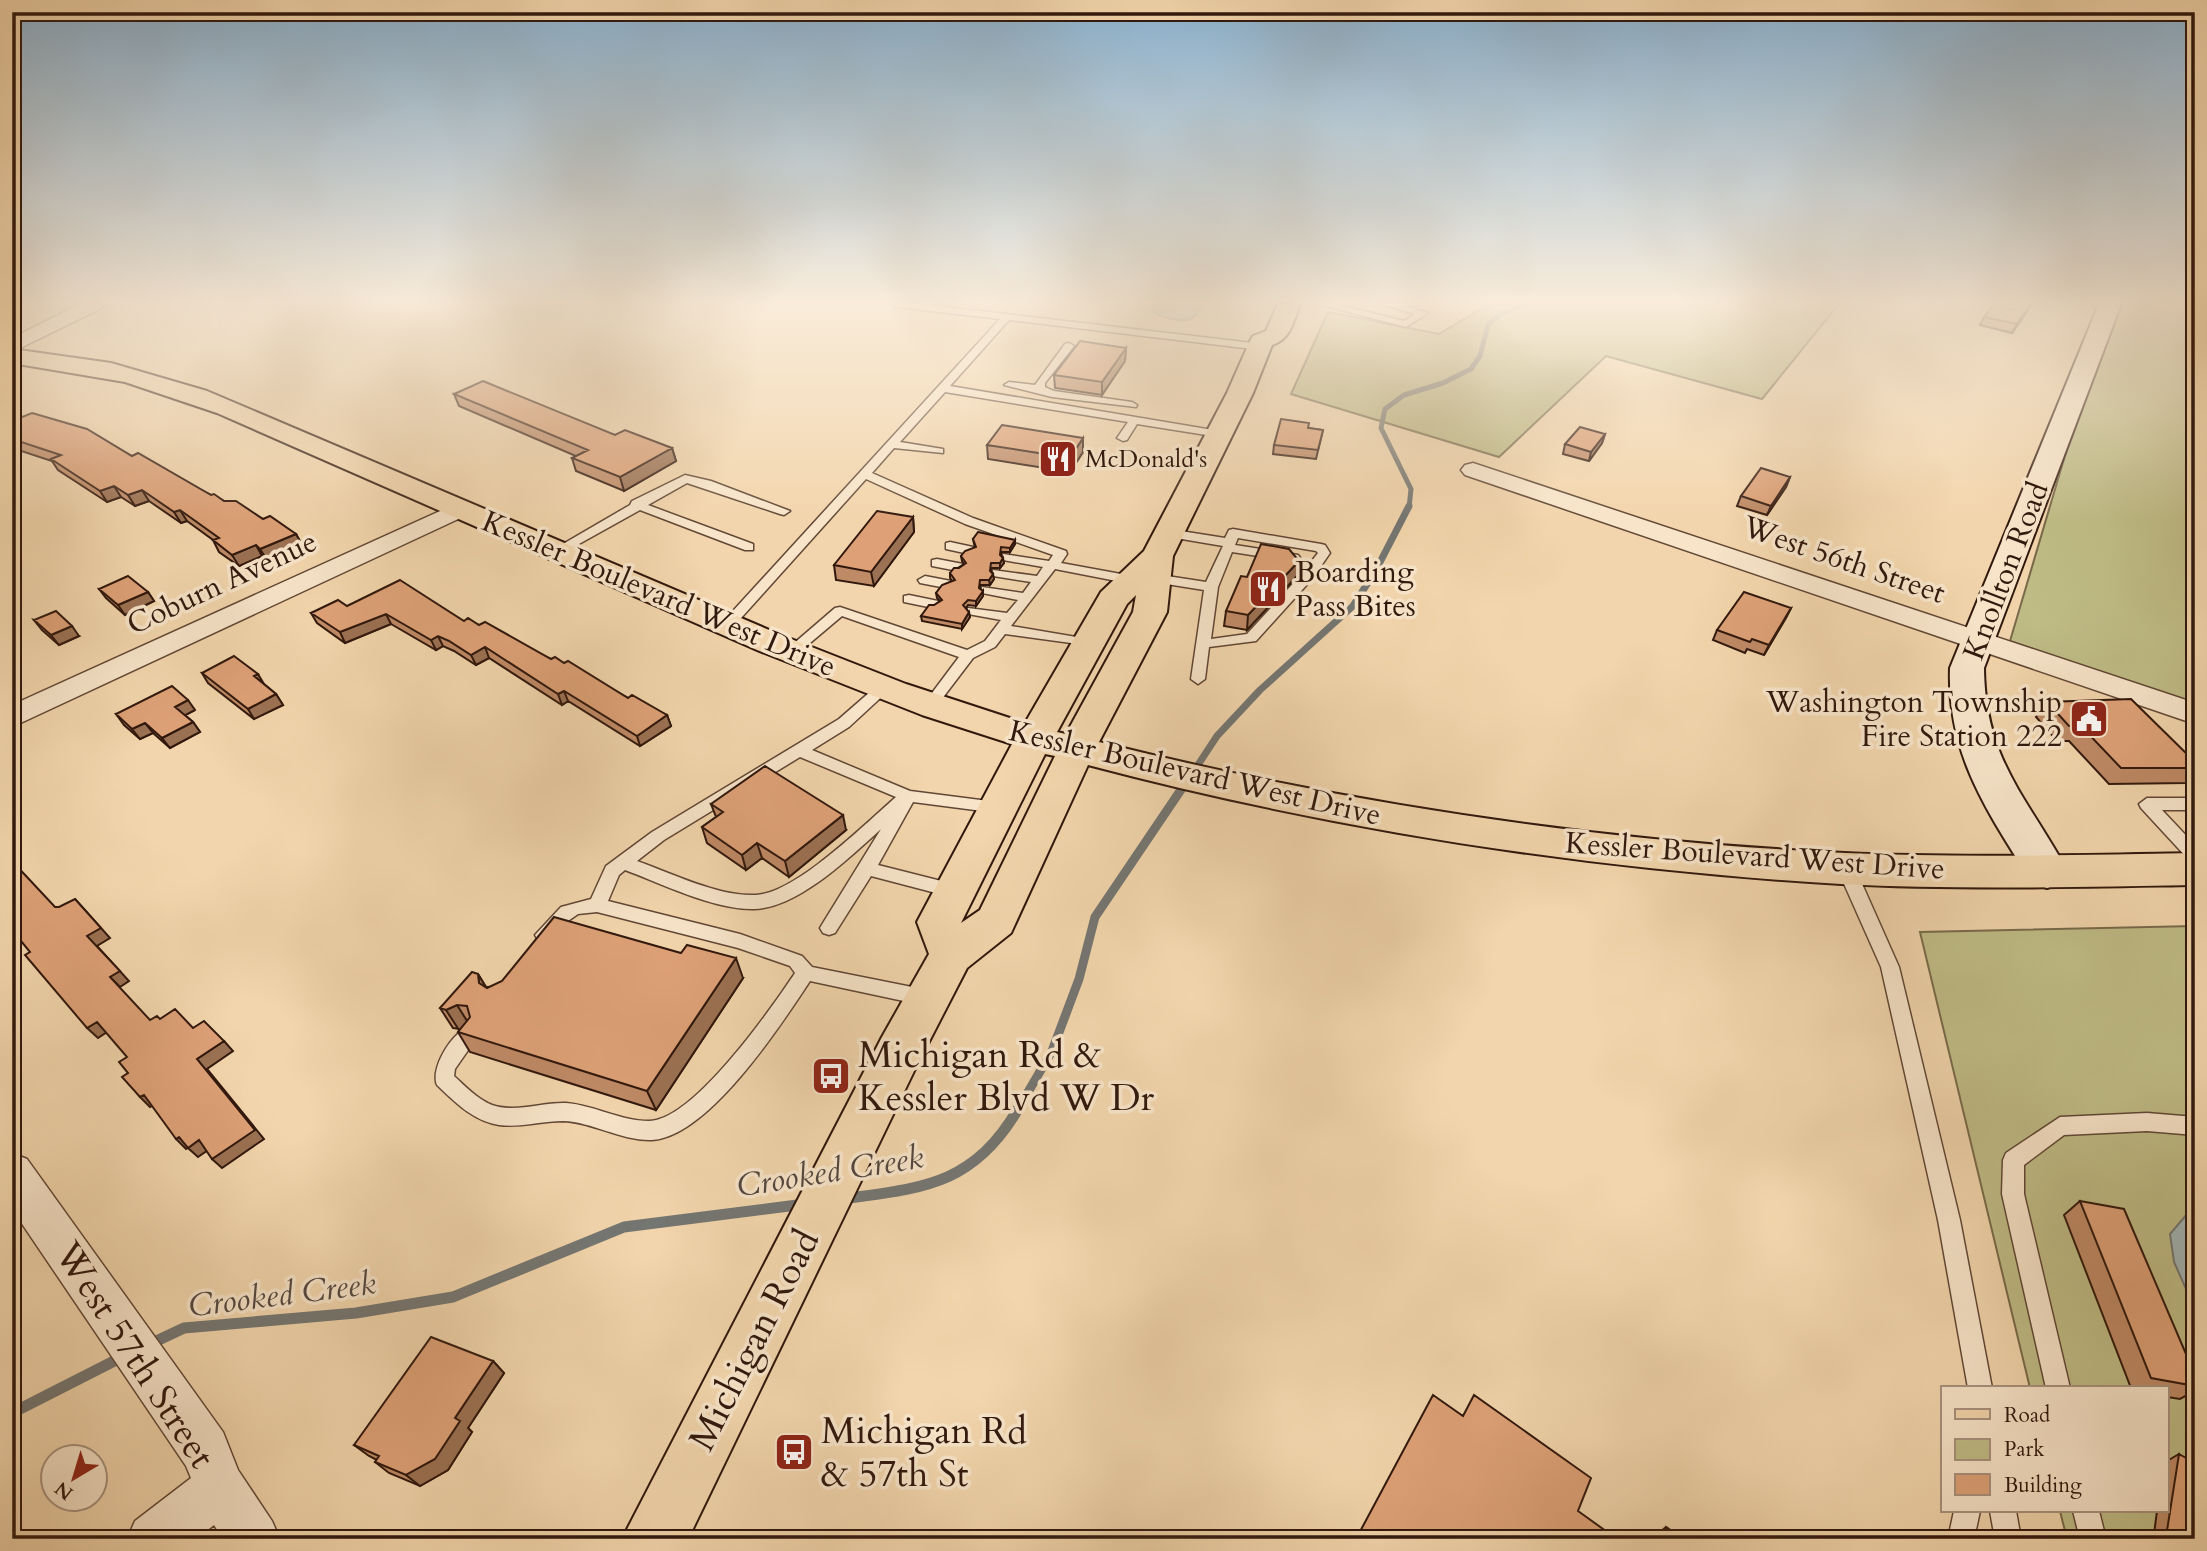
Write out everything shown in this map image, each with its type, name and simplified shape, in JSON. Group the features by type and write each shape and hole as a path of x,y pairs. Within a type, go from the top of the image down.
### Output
{"main road":[{"name":"Kessler Boulevard West Drive","path":"129,376 169,387 883,688 1034,739 1132,765 1418,823 1722,860 1846,868 2047,872 2195,869"},
{"name":"Michigan Road","path":"951,955 939,922 1034,739 1113,599 1153,562 1246,376"},
{"name":"Michigan Road","path":"654,1539 927,998 951,955 996,921 1076,751 1150,612 1153,562"}],"street":[{"name":"Knollton Road","path":"2047,872 2003,802 1973,740 1965,695 1967,668 1977,640 2084,376"},
{"name":"West 56th Street","path":"1473,470 2195,714"},
{"name":"Coburn Avenue","path":"12,717 460,509"},
{"name":"West 57th Street","path":"12,1173 112,1316 212,1469 254,1539"},
{"path":"153,1539 212,1469"}],"lane":[{"path":"729,624 953,376"},
{"path":"1040,389 1040,383 1045,376"},
{"path":"1009,385 1132,405"},
{"path":"942,388 1219,434"},
{"path":"1123,438 1135,419"},
{"path":"891,444 939,451"},
{"path":"864,474 969,522 1061,554 990,645 968,655 930,705"},
{"path":"557,551 636,504 685,479 783,511"},
{"path":"636,504 749,547"},
{"path":"1198,679 1211,587 1233,533 1321,548 1324,553 1307,576 1251,638 1203,644"},
{"path":"1008,557 1052,565 1153,562 1229,545 1293,558 1307,576"},
{"path":"950,546 969,550"},
{"path":"1153,562 1211,587"},
{"path":"937,563 958,567"},
{"path":"998,573 1040,580"},
{"path":"925,580 946,584"},
{"path":"987,590 1026,597"},
{"path":"909,600 933,604"},
{"path":"792,651 840,611 968,655"},
{"path":"973,611 1006,623 1088,643"},
{"path":"597,905 612,871 705,806 845,723 883,688"},
{"path":"799,751 908,796 998,807"},
{"path":"623,863 744,901 771,900 803,883 908,796"},
{"path":"829,928 867,869 908,796"},
{"path":"2195,804 2147,804 2195,856"},
{"path":"1846,868 1890,967 1949,1220 1980,1386"},
{"path":"867,869 955,891"},
{"path":"530,954 556,921 575,906 597,905 740,941 796,961 806,974 927,998"},
{"path":"470,1033 445,1067 444,1079 473,1107 495,1117 565,1112 635,1128 662,1129 699,1105 776,1015 806,974"},
{"path":"2058,1386 2013,1194 2013,1160 2060,1126 2147,1122 2195,1126"},
{"path":"1961,1539 1967,1512"},
{"path":"2003,1512 2008,1539"},
{"path":"2086,1512 2093,1539"}],"green space":[{"path":"1299,376 1584,376 1499,457 1291,394"},
{"path":"1680,376 1780,376 1762,399"},
{"path":"2089,376 2195,376 2195,704 2010,641"},
{"path":"2195,926 2195,1539 2067,1539 2060,1512 2168,1512 2168,1386 2030,1386 1920,932"}],"shaded area":[{"path":"2195,1212 2195,1309 2174,1262 2170,1234 2187,1214"}],"building":[{"path":"1063,376 1106,376 1102,382"},
{"path":"483,381 615,435 625,430 672,448 620,477 572,458 588,450 454,394"},
{"path":"32,413 87,429 132,456 138,453 211,495 214,494 224,501 236,501 263,519 270,516 296,534 260,549 256,545 232,555 213,540 219,538 180,510 174,512 142,490 128,495 114,486 100,491 51,459 61,455 12,439 12,436 20,433 12,429 12,421"},
{"path":"1281,419 1309,423 1308,428 1323,430 1318,450 1274,445"},
{"path":"1002,425 1083,438 1070,458 987,445"},
{"path":"1580,427 1605,434 1591,452 1565,444"},
{"path":"1761,468 1790,477 1771,506 1741,496"},
{"path":"877,511 913,517 871,572 834,565"},
{"path":"978,532 1015,540 1010,548 1001,547 1000,555 1003,558 1000,563 991,563 990,571 993,574 989,580 980,580 979,588 983,591 976,601 968,600 963,605 969,612 962,624 921,616 929,605 942,600 936,593 942,585 955,580 950,573 954,568 966,563 961,556 965,551 976,547 973,539"},
{"path":"1261,544 1289,549 1299,561 1248,615 1226,611 1241,576 1247,577"},
{"path":"128,576 148,592 118,605 99,589"},
{"path":"400,580 464,621 468,618 479,625 485,622 551,659 555,657 564,663 568,661 628,698 632,695 667,715 637,736 564,691 558,694 485,647 471,655 438,636 431,640 386,614 340,632 311,613 338,600 347,606"},
{"path":"1744,592 1791,608 1769,645 1752,639 1750,642 1717,630"},
{"path":"56,611 72,626 51,635 34,620"},
{"path":"234,656 258,674 254,676 276,694 248,709 202,673"},
{"path":"172,686 188,700 175,707 193,722 162,738 145,723 132,729 116,714"},
{"path":"2131,699 2195,762 2195,768 2121,768 2081,726 2069,726 2047,702"},
{"path":"765,766 843,815 785,861 757,843 742,855 702,827 723,812 711,804"},
{"path":"12,861 55,907 75,899 101,928 87,936 120,971 110,977 150,1020 157,1016 160,1019 175,1009 193,1028 204,1021 224,1041 197,1059 255,1130 212,1159 199,1140 188,1148 179,1137 176,1139 144,1095 140,1097 122,1077 128,1073 119,1062 127,1057 97,1022 87,1028 25,955 30,952 12,930"},
{"path":"554,917 681,953 687,945 736,958 647,1091 458,1032 470,1017 467,1006 457,1005 446,1010 440,1008 472,972 478,974 479,983 487,988 502,981"},
{"path":"2080,1201 2124,1209 2195,1375 2195,1386 2151,1378"},
{"path":"431,1337 493,1361 455,1418 460,1421 435,1459 406,1475 375,1462 379,1456 354,1445"},
{"path":"1433,1395 1463,1416 1474,1395 1591,1478 1578,1511 1617,1539 1356,1539"},
{"path":"2179,1454 2195,1463 2195,1539 2157,1539 2158,1531 2166,1537"},
{"path":"1666,1527 1683,1539 1661,1539"}],"waterway":[{"name":"Crooked Creek","path":"1409,508 1411,489 1381,428 1385,409 1404,395 1456,376"},
{"name":"Crooked Creek","path":"1194,771 1217,736 1260,690 1353,606 1376,570 1409,506"},
{"name":"Crooked Creek","path":"1017,1111 1052,1051 1079,979 1095,917 1195,769"},
{"name":"Crooked Creek","path":"842,1199 897,1191 943,1179 983,1154 1001,1135 1018,1109"},
{"name":"Crooked Creek","path":"150,1344 184,1328 356,1313 453,1297 624,1227 805,1204"},
{"name":"Crooked Creek","path":"12,1413 122,1357"}],"place":[{"name":"McDonald's","path":"1058,459"},
{"name":"Boarding Pass Bites","path":"1268,589"},
{"name":"Washington Township Fire Station 222","path":"2089,719"},
{"name":"Michigan Rd & Kessler Blvd W Dr","path":"831,1076"},
{"name":"Michigan Rd & 57th St","path":"794,1452"}]}
